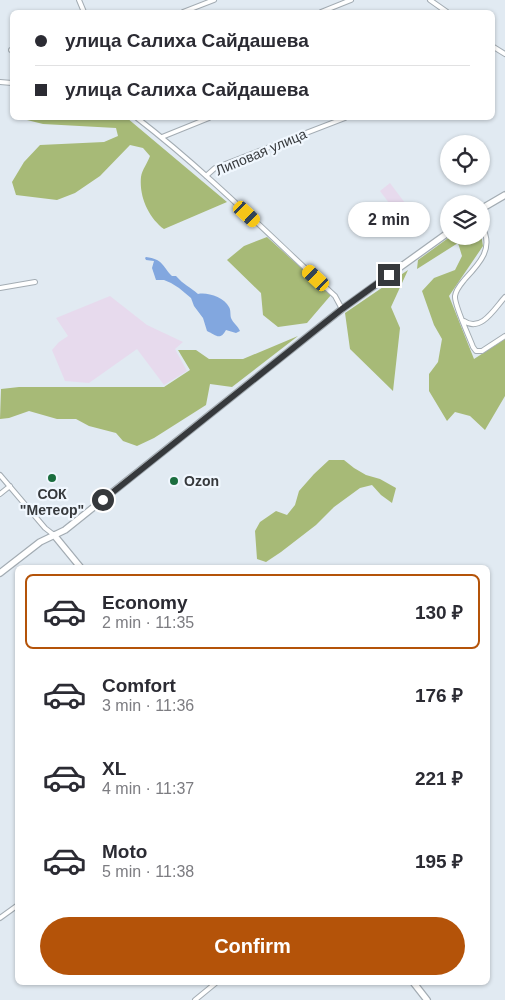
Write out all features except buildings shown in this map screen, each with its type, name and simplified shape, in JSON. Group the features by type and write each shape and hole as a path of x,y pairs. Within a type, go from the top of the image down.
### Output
{"street":[{"path":"188,10 214,0"},
{"path":"326,10 351,0"},
{"path":"430,0 444,10"},
{"path":"139,120 162,137 206,176 335,296 342,309"},
{"path":"162,137 204,120"},
{"name":"Липовая улица","path":"206,176 215,168 339,120"},
{"path":"490,204 505,195"},
{"path":"0,573 40,542 65,530 342,309 440,238"},
{"path":"487,245 486,250 475,268 460,285 454,298 473,347 478,351 482,351 505,336"},
{"path":"0,288 35,282"},
{"path":"462,319 468,324 479,324 488,317 505,297"},
{"path":"0,475 79,565"},
{"path":"0,494 10,486"},
{"path":"0,918 15,907"},
{"path":"195,1000 213,985"},
{"path":"415,985 427,1000"}],"shaded area":[{"path":"390,183 417,219 407,227 380,191"},
{"path":"110,296 147,325 183,342 175,349 187,371 164,385 137,349 89,383 65,381 52,350 68,336 56,318"}],"green space":[{"path":"27,120 129,120 227,202 164,229 154,219 143,199 141,177 150,156 143,148 130,145 100,176 75,193 57,200 16,195 12,182 24,162 40,145 104,142 118,136 116,128 43,124"},
{"path":"267,237 331,295 307,323 278,327 263,315 261,293 227,260 244,246"},
{"path":"440,244 455,245 417,269 418,260"},
{"path":"459,245 483,245 449,296 474,359 505,339 505,396 485,430 470,416 455,412 447,421 429,391 429,374 438,362 442,339 434,325 422,291 434,278 455,270 462,256"},
{"path":"408,270 391,307 400,328 393,391 350,349 345,313"},
{"path":"298,336 232,387 210,384 206,405 154,438 137,446 123,441 116,433 89,426 76,419 57,419 29,411 0,419 1,389 19,387 164,387 190,370 178,350 196,350 209,359 243,359"},
{"path":"329,460 344,460 366,475 380,479 396,488 392,503 372,485 360,488 334,507 316,525 281,552 266,562 257,559 255,531 260,522 276,511 287,515 295,505 299,491"}],"water":[{"path":"146,257 159,261 172,276 176,276 198,294 210,295 227,303 231,318 240,331 236,333 226,330 220,336 207,331 203,318 194,306 191,298 171,283 164,280 156,280 152,268 154,261 146,260"}],"place":[{"name":"СОК \"Метеор\"","path":"52,478"},
{"name":"Ozon","path":"174,481"}],"route":[{"path":"103,500 342,309 389,275"}]}
